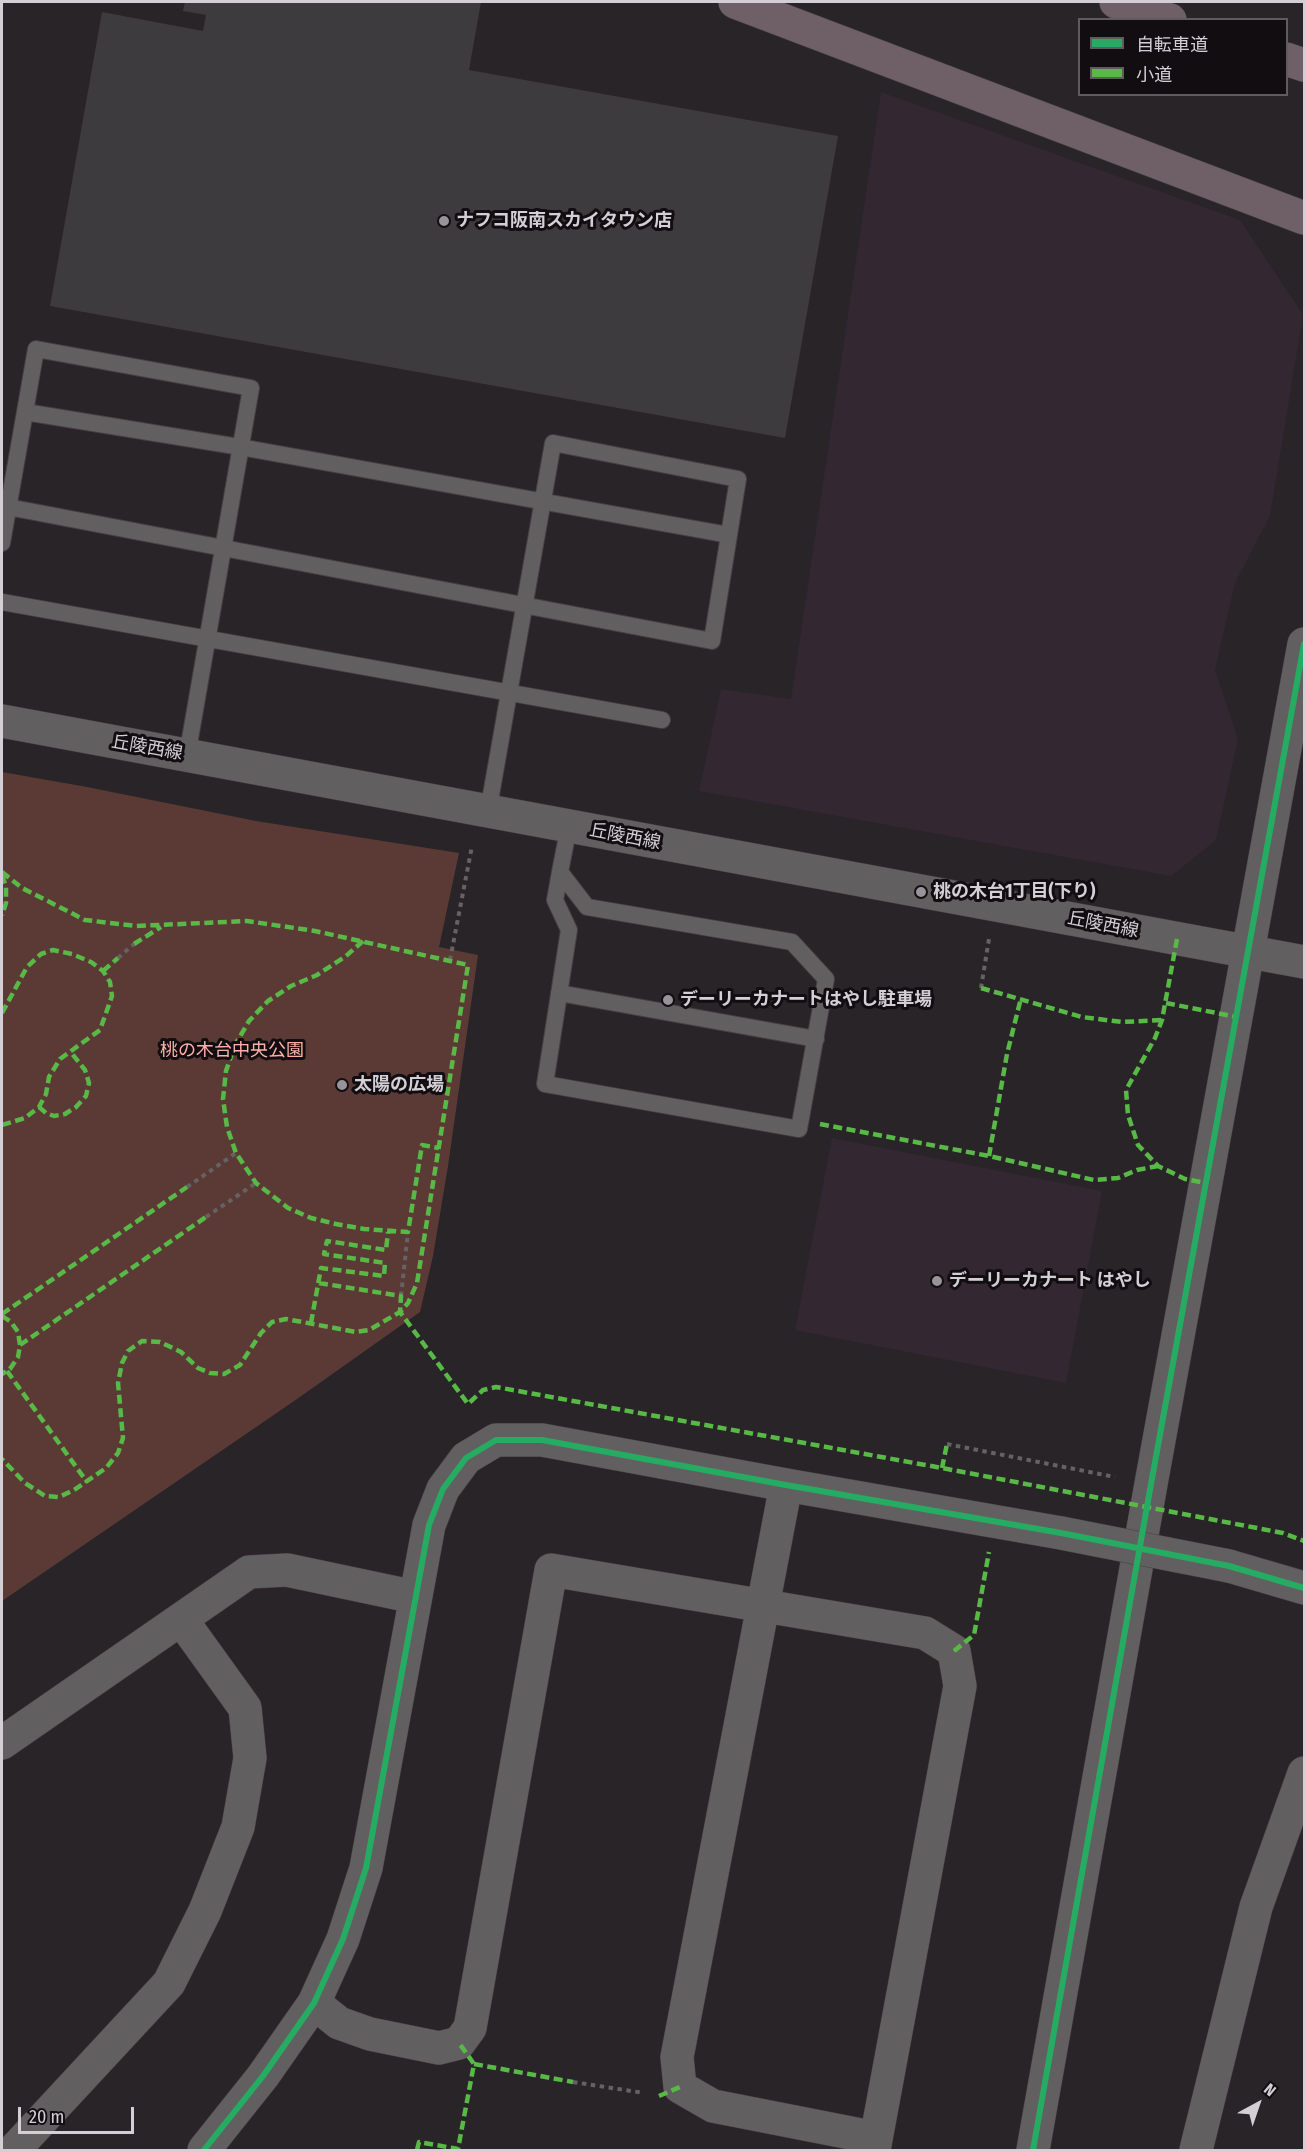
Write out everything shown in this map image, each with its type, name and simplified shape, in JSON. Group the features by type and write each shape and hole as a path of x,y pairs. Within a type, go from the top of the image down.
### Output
{"highway":[{"path":"735,2 1305,218"},
{"path":"1116,2 1164,18"},
{"path":"1288,59 1305,65"}],"street":[{"path":"1033,2151 1151,1484 1305,644"},
{"name":"丘陵西線","path":"2,721 1305,962"},
{"path":"204,2151 263,2076 314,2003 343,1939 366,1868 429,1525 443,1489 466,1458 496,1440 542,1440 1061,1533 1229,1566 1305,1588"},
{"path":"314,2003 339,2023 370,2034 439,2048 459,2043 470,2028 551,1570 764,1607 925,1633 954,1651 960,1686 875,2144 713,2106 680,2087 677,2057 764,1607 786,1485"},
{"path":"2,1743 249,1572 287,1570 415,1597"},
{"path":"14,2151 169,1983 205,1911 238,1827 250,1758 245,1708 181,1619"},
{"path":"1196,2151 1256,1907 1299,1806 1305,1773"}],"lane":[{"path":"2,543 36,350 251,388 187,756"},
{"path":"25,412 240,447 729,535"},
{"path":"8,507 525,604 712,641 738,478 553,443 525,604 510,693 483,811"},
{"path":"2,602 662,720"},
{"path":"561,873 587,907 792,942 826,979 799,1129 544,1084 569,930 555,900 569,826"},
{"path":"559,993 816,1039"}],"path":[{"path":"450,960 483,811"},
{"path":"981,988 994,905"},
{"path":"118,958 134,944"},
{"path":"187,1187 236,1153"},
{"path":"206,1217 256,1183"},
{"path":"401,1296 408,1232"},
{"path":"947,1444 1151,1484"},
{"path":"573,2082 648,2094"}],"shaded area":[{"path":"881,92 1240,220 1303,315 1270,516 1235,583 1215,670 1238,739 1216,840 1171,876 699,791 721,689 791,699"},
{"path":"832,1138 1102,1191 1066,1383 795,1330"}],"green space":[{"name":"桃の木台中央公園","path":"2,772 256,821 459,853 439,947 478,955 448,1166 433,1256 420,1312 2,1601"}],"building":[{"name":"ナフコ阪南スカイタウン店","path":"185,2 481,2 469,70 838,136 785,438 50,306 102,12 203,31 206,15 183,11"}],"marked path":[{"path":"2,872 22,888 85,920 136,926 247,921 315,931 468,965 417,1283 408,1303 400,1312 369,1330 356,1332 286,1319 272,1322 261,1333 240,1365 224,1374 210,1373 198,1368 181,1352 160,1342 142,1341 128,1351 122,1363 118,1383 123,1438 118,1453 106,1468 74,1490 59,1497 45,1496 25,1483 2,1459"},
{"path":"2,875 6,887 6,903 2,915"},
{"path":"134,944 161,927"},
{"path":"1177,939 1162,1020 1155,1038 1126,1090 1128,1115 1138,1145 1158,1166 1185,1179 1206,1183"},
{"path":"363,941 346,956 317,975 291,986 268,1001 249,1021 235,1045 226,1071 223,1099 227,1127 236,1153 256,1183 288,1208 311,1218 336,1224 364,1229 408,1232 422,1145 439,1148"},
{"path":"2,1013 27,967 41,954 53,950 72,954 91,962 103,971 110,982 112,996 100,1030 60,1059 49,1077 46,1094 39,1107 25,1118 2,1125"},
{"path":"103,971 118,958"},
{"path":"981,988 1082,1017 1122,1022 1162,1020"},
{"path":"989,1156 1007,1054 1021,998"},
{"path":"1166,1003 1237,1017"},
{"path":"39,1107 54,1116 65,1114 76,1107 86,1096 89,1083 85,1070 70,1051"},
{"path":"820,1124 989,1156 1094,1180 1118,1178 1137,1170 1158,1166"},
{"path":"2,1314 187,1187"},
{"path":"20,1345 206,1217"},
{"path":"311,1323 321,1268 384,1276 385,1263 324,1254 327,1241 386,1250 388,1232"},
{"path":"319,1283 401,1296 400,1312 468,1404 483,1390 496,1387 942,1468 1283,1533 1304,1541"},
{"path":"2,1316 11,1322 18,1332 20,1345 18,1357 10,1369 2,1374"},
{"path":"7,1371 87,1482"},
{"path":"942,1468 947,1444"},
{"path":"954,1651 974,1635 989,1552"},
{"path":"417,2150 419,2142 458,2149 474,2064 459,2043"},
{"path":"474,2064 573,2082"},
{"path":"659,2096 680,2087"}],"cycle path":[{"path":"1033,2150 1151,1484 1304,644"},
{"path":"204,2150 263,2076 314,2003 343,1939 366,1868 429,1525 443,1489 466,1458 496,1440 542,1440 1061,1533 1229,1566 1304,1588"}],"place":[{"name":"ナフコ阪南スカイタウン店","path":"444,221"},
{"name":"桃の木台1丁目(下り)","path":"921,892"},
{"name":"デーリーカナートはやし駐車場","path":"668,1000"},
{"name":"太陽の広場","path":"342,1085"},
{"name":"デーリーカナート はやし","path":"937,1281"}]}
